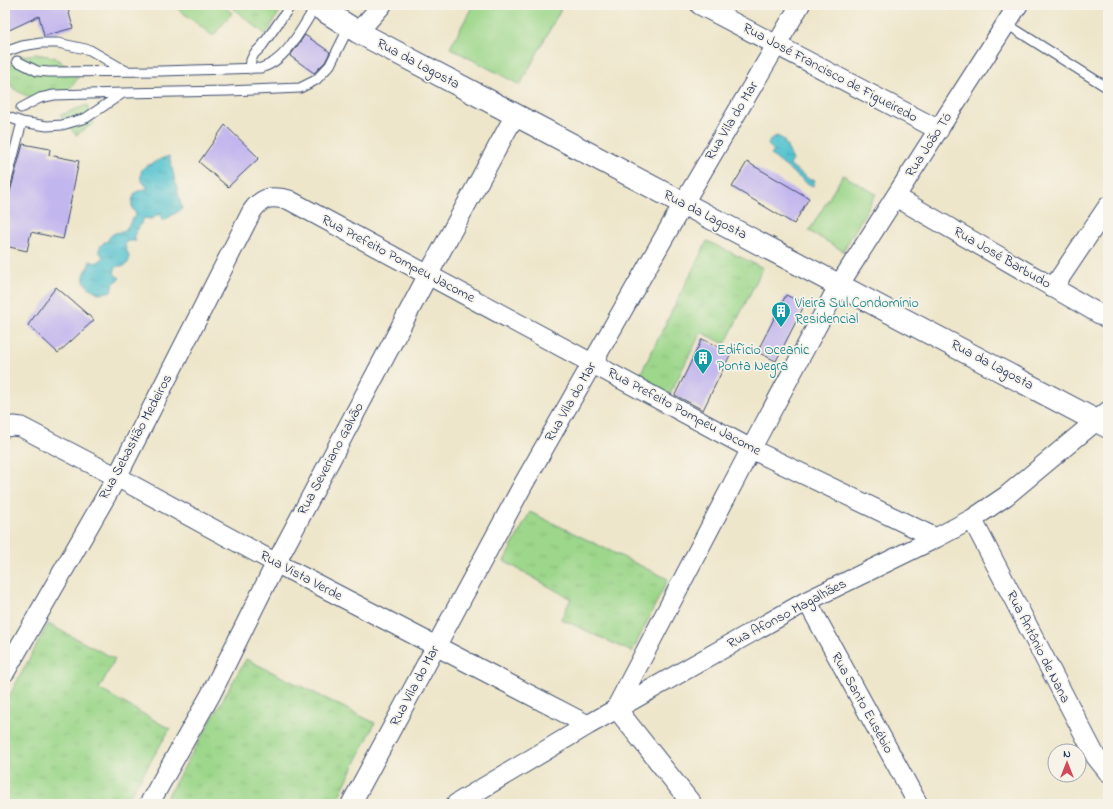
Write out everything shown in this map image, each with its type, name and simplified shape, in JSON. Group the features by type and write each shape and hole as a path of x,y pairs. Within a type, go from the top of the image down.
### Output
{"street":[{"name":"Rua da Lagosta","path":"315,5 354,30 683,204 1105,420"},
{"path":"354,30 382,5"},
{"name":"Rua José Francisco de Figueiredo","path":"700,5 939,130"},
{"name":"Rua Vila do Mar","path":"351,804 524,484 683,204 800,5"},
{"name":"Rua João Tó","path":"616,708 654,638 751,449 839,285 1018,5"},
{"name":"Rua Severiano Galvão","path":"148,804 211,694 276,563 428,275 515,115"},
{"name":"Rua Prefeito Pompeu Jacome","path":"263,200 272,197 279,197 289,200 751,449 936,538"},
{"name":"Rua José Barbudo","path":"896,197 1108,319"},
{"name":"Rua Sebastião Medeiros","path":"5,672 117,477 252,210 263,200"},
{"path":"1053,288 1108,206"},
{"name":"Rua Afonso Magalhães","path":"456,804 616,708 807,602 972,519 1006,496 1105,420"},
{"name":"Rua Vista Verde","path":"10,426 21,427 276,563 588,725"},
{"name":"Rua Antônio de Nana","path":"972,519 1089,744 1096,757 1108,772"},
{"name":"Rua Santo Eusébio","path":"807,602 918,804"},
{"path":"616,708 692,804"}],"lane":[{"path":"250,68 251,60 254,54 262,46 291,5"},
{"path":"17,61 37,71 49,72 250,68 269,66 284,54 315,5"},
{"path":"1007,23 1108,88"},
{"path":"21,108 40,98 54,95 300,88 316,80 330,65 354,30"},
{"path":"5,52 22,46 41,43 58,43 90,50 126,71"},
{"path":"5,116 22,122 47,126 74,123 86,118 123,93"},
{"path":"5,188 22,122"}],"green space":[{"path":"173,5 222,5 232,13 213,36"},
{"path":"229,5 283,5 266,35"},
{"path":"473,5 563,5 520,85 450,48"},
{"path":"36,54 54,57 74,72 78,78 70,89 48,100 30,98 14,89 8,81 8,70 14,57"},
{"path":"87,105 94,123 76,135 60,115"},
{"path":"843,175 876,194 843,251 809,231"},
{"path":"707,241 763,268 725,344 701,332 668,398 636,383"},
{"path":"530,512 668,579 632,652 561,619 571,599 504,561"},
{"path":"48,624 115,659 99,689 170,729 125,804 5,804 5,704"},
{"path":"246,659 375,723 335,804 163,804"}],"water":[{"path":"777,136 783,139 793,160 790,165 810,180 815,180 813,186 805,182 771,155 774,151 768,145 771,139"},
{"path":"169,156 182,209 163,221 159,214 151,219 144,218 134,236 136,241 127,241 125,245 129,256 129,261 125,266 118,266 115,269 114,274 120,278 113,284 111,291 100,294 85,284 84,281 85,272 90,261 96,263 102,259 103,257 99,249 104,242 108,241 110,236 116,233 124,232 136,214 132,206 134,195 136,192 148,188 141,180 141,172 143,168"}],"building":[{"path":"5,5 67,5 73,28 44,36 39,16 5,32"},
{"path":"305,35 330,52 325,62 314,73 290,56"},
{"path":"225,125 259,158 228,187 199,162"},
{"path":"23,144 50,149 49,155 79,161 63,239 31,232 27,251 5,246 5,210"},
{"path":"747,162 809,198 794,224 732,187"},
{"path":"56,287 94,320 58,353 28,325"},
{"name":"Vieira Sul Condomínio Residencial","path":"786,295 805,304 776,361 757,352"},
{"name":"Edifício Oceanic Ponta Negra","path":"702,339 731,353 703,410 675,395"}],"place":[{"name":"Vieira Sul Condomínio Residencial","path":"781,328"},
{"name":"Edifício Oceanic Ponta Negra","path":"703,375"}]}
